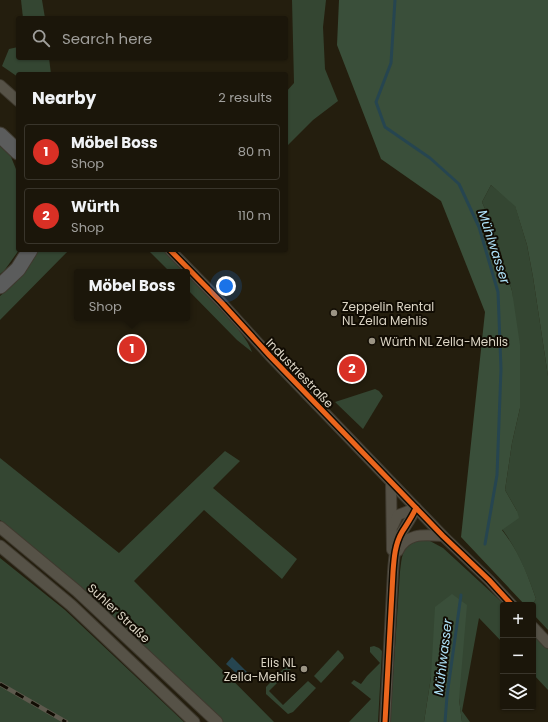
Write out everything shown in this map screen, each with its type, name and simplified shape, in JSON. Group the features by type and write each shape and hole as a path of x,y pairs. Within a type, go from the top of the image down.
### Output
{"highway":[{"path":"1,136 16,150"},
{"path":"0,286 18,269 29,252"}],"main road":[{"name":"Suhler Straße","path":"0,527 77,591 217,722"},
{"path":"0,546 71,605 194,722"}],"street":[{"path":"0,85 16,99"},
{"name":"Industriestraße","path":"172,252 189,269"},
{"name":"Industriestraße","path":"190,270 416,508 509,602"},
{"path":"391,482 393,572"},
{"path":"392,528 398,515 416,508"},
{"path":"385,722 395,553 398,541 416,508"},
{"path":"393,572 397,553 401,544 405,540 419,535 443,536"},
{"path":"536,630 548,643"}],"green space":[{"path":"21,0 42,0 45,16 23,16"},
{"path":"292,0 326,0 323,27 325,69 338,101 313,120 288,145 288,90 294,83"},
{"path":"339,0 548,0 548,376 527,245 515,206 491,185 482,202 494,230 512,291 520,345 520,408 512,443 505,490 517,511 519,518 502,530 518,554 530,581 536,599 534,602 522,602 461,537 485,312 441,201 381,159 337,45"},
{"path":"16,47 16,60 49,60 51,72 16,72 16,76 2,66 9,49"},
{"path":"0,145 9,152 16,169 16,252 18,252 4,271 0,274"},
{"path":"491,185 515,205 527,245 533,277 548,376 548,630 536,617 536,602 534,602 536,599 533,590 517,554 502,529 517,511 505,490 512,443 520,408 512,291 494,230 482,202"},
{"path":"37,252 67,252 0,320 0,296 22,275"},
{"path":"150,252 165,252 181,269 167,269"},
{"path":"190,278 233,323 248,343 252,352 237,340 190,292"},
{"path":"375,389 383,396 363,429 335,402"},
{"path":"225,451 240,461 213,488 297,559 282,579 204,510 134,581 274,722 223,722 86,594 0,520 0,458 119,553"},
{"path":"417,541 430,541 443,548 502,602 500,602 500,640 479,618 462,711 470,722 462,722 459,699 431,677 424,722 390,722 401,562 405,550 412,543"},
{"path":"0,558 65,610 184,722 0,722"},
{"path":"452,594 467,605 459,699 462,722 424,722 431,677 435,607"},
{"path":"536,637 548,649 548,690 536,677"},
{"path":"374,646 382,651 378,722 349,722 371,699 351,683 354,680 361,684 380,663 370,652 370,647"},
{"path":"338,650 344,658 321,683 314,676"},
{"path":"288,664 292,668 269,691 283,705 308,681 316,688 293,712 288,714 266,694 266,687"}],"water":[{"path":"232,657 250,675 244,680 226,664"}],"waterway":[{"name":"Mühlwasser","path":"395,0 391,63 376,102 385,127 430,158 459,184 479,227 498,292 501,369 497,475 485,544"},
{"name":"Mühlwasser","path":"445,722 447,696 461,595"}],"railway":[{"path":"0,684 66,722"}],"cycle path":[{"path":"172,252 189,269"},
{"path":"190,270 443,536 489,580 509,602"},
{"path":"385,722 394,556 396,546 402,532 416,508"}],"place":[{"name":"Zeppelin Rental NL Zella Mehlis","path":"334,313"},
{"name":"Würth NL Zella-Mehlis","path":"372,341"},
{"name":"Möbel Boss","path":"132,349"},
{"name":"Würth","path":"352,369"},
{"name":"Elis NL Zella-Mehlis","path":"304,669"}]}
